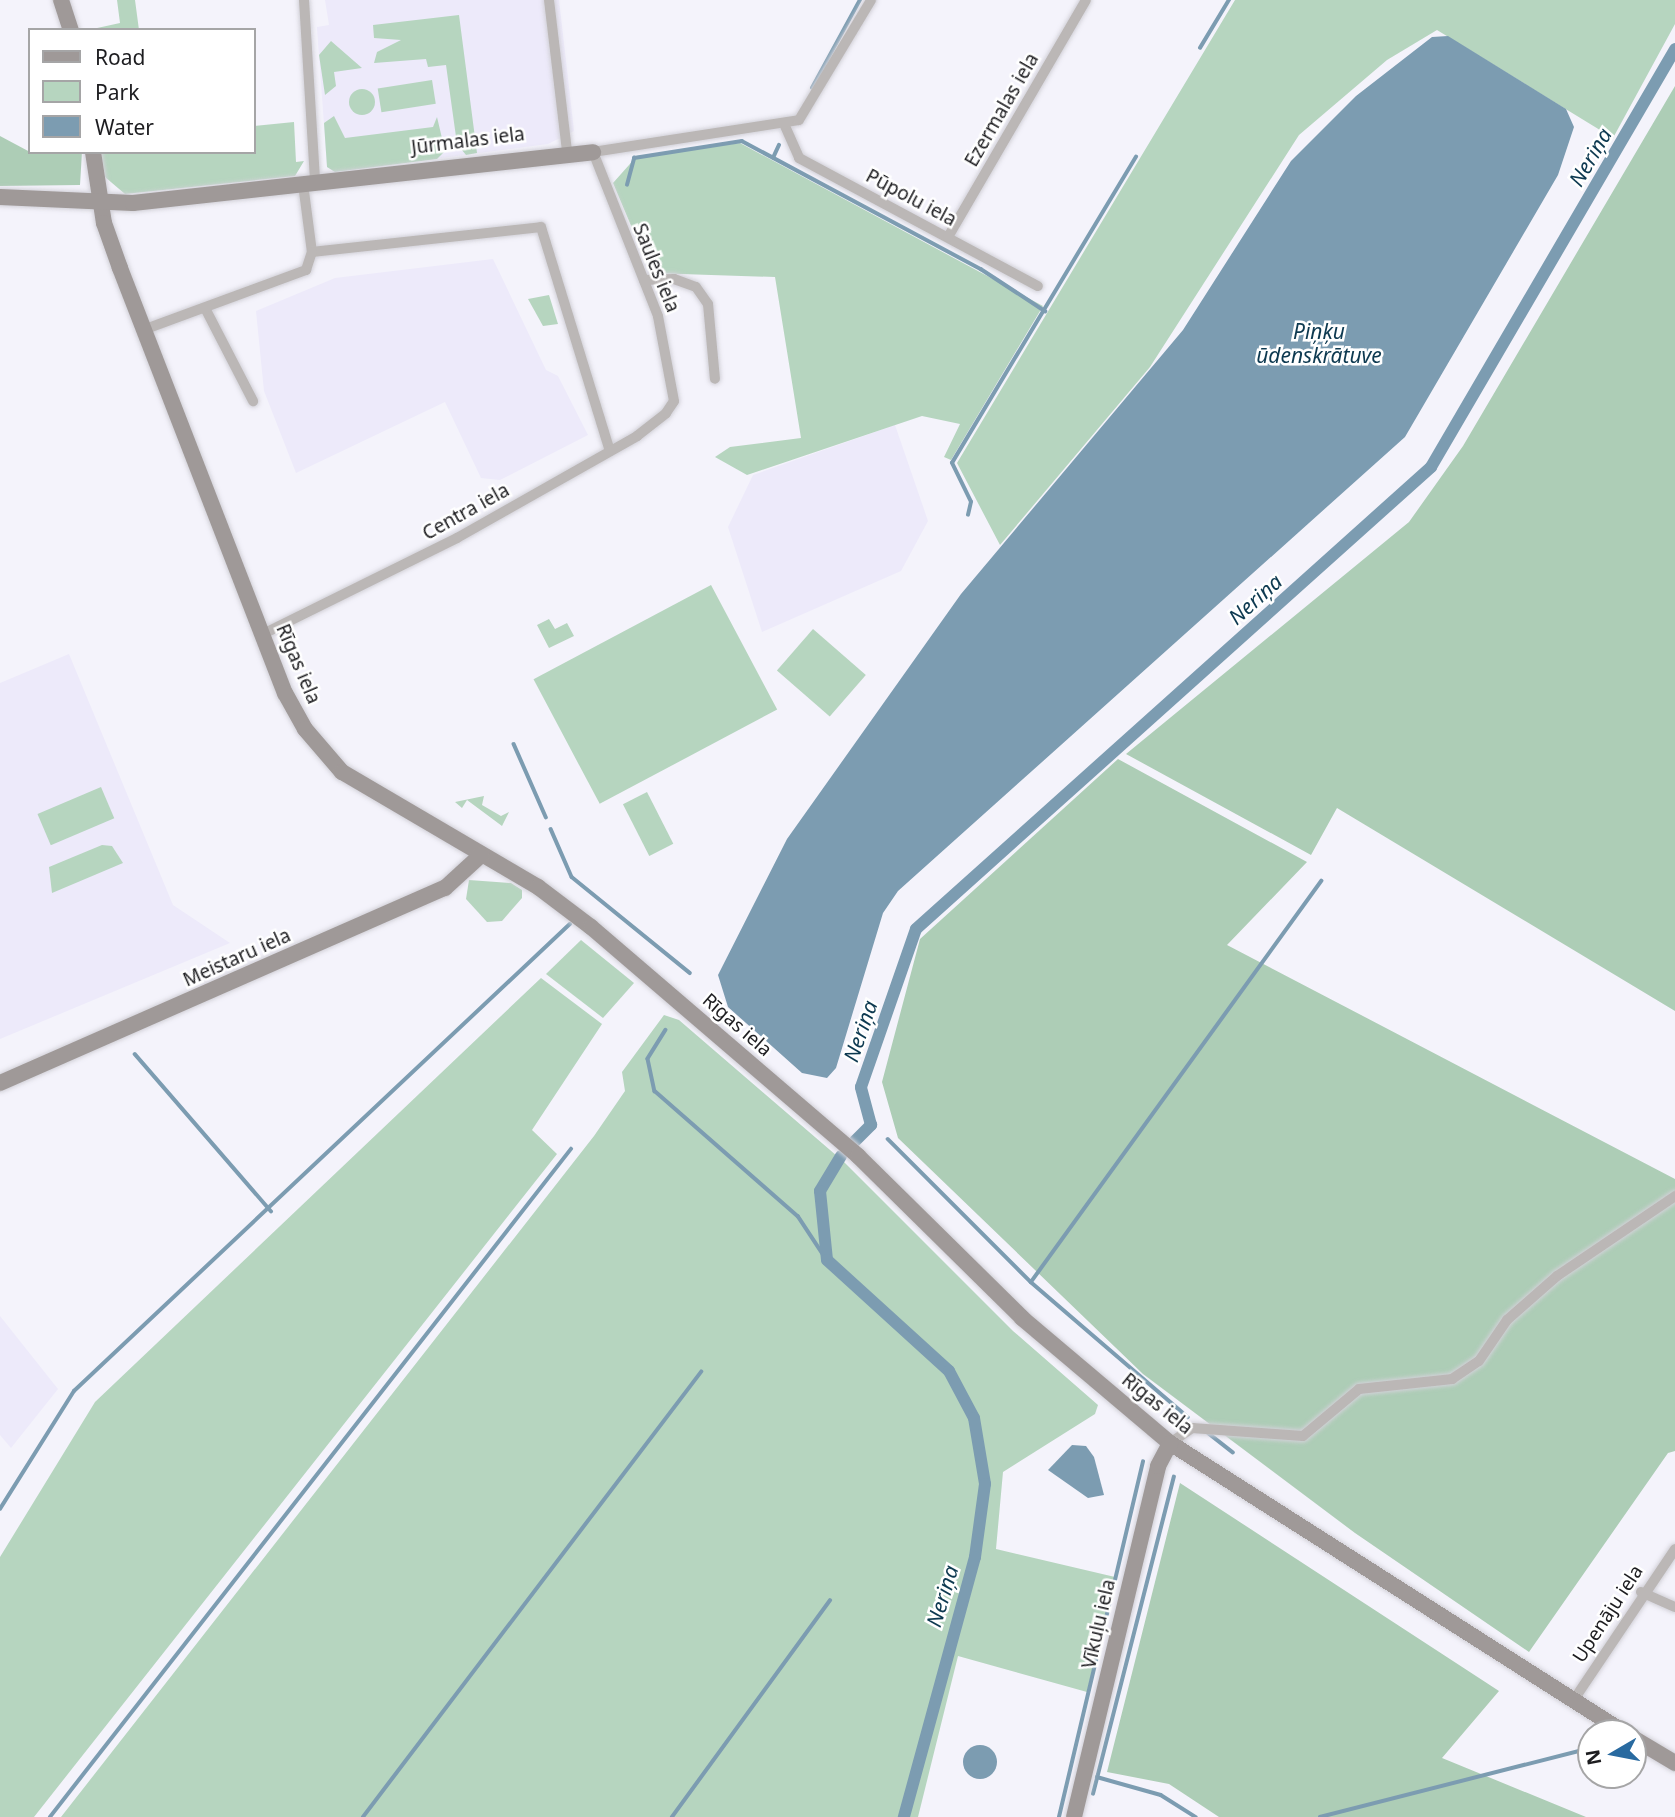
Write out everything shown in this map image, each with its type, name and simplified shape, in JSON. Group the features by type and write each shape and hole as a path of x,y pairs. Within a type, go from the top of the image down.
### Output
{"main road":[{"path":"61,0 70,28"},
{"name":"Jūrmalas iela","path":"0,197 100,201 309,183 567,151 593,152"},
{"name":"Rīgas iela","path":"93,154 100,201 143,330 263,634 296,715 342,772 538,887 620,952 858,1156 1022,1318 1170,1443 1602,1719"},
{"name":"Meistaru iela","path":"0,1083 444,888 481,855"},
{"name":"Vīkuļu iela","path":"1074,1817 1158,1466 1170,1443"},
{"path":"1647,1746 1675,1763"}],"street":[{"path":"143,330 306,271 312,253 304,0"},
{"path":"549,0 567,151"},
{"path":"785,126 811,108 871,0"},
{"name":"Ezermalas iela","path":"948,237 1086,0"},
{"name":"Jūrmalas iela","path":"593,152 747,126 785,126"},
{"name":"Pūpolu iela","path":"785,126 799,158 1038,286"},
{"name":"Saules iela","path":"593,152 658,316 674,401"},
{"path":"312,253 541,227 610,451"},
{"path":"644,280 674,279 696,287 708,304 715,379"},
{"path":"205,308 253,401"},
{"name":"Centra iela","path":"263,634 457,538 651,428 674,401"},
{"path":"1170,1443 1192,1429 1303,1436 1359,1389 1452,1379 1479,1361 1507,1320 1557,1276 1675,1196"},
{"name":"Upenāju iela","path":"1573,1701 1640,1592 1675,1549"},
{"path":"1640,1592 1675,1607"}],"shaded area":[{"path":"325,0 559,0 574,131 548,144 335,172 327,167 317,27 329,25"},
{"path":"493,259 546,370 558,376 588,435 500,480 481,478 445,402 296,473 264,391 256,311 335,278"},
{"path":"895,425 928,521 901,571 762,632 728,527 753,475"},
{"path":"69,654 173,905 230,943 0,1039 0,683"},
{"path":"0,1316 58,1389 11,1448 0,1435"}],"green space":[{"path":"117,0 135,0 139,28 97,28 120,23"},
{"path":"1235,0 1675,0 1675,24 1613,138 1437,30 1387,60 1299,135 1150,367 1000,545 957,463"},
{"path":"459,15 477,153 466,155 457,144 446,65 428,67 426,59 374,63 377,52 401,40 374,38 373,25"},
{"path":"331,41 362,68 334,72 336,86 325,95 319,55"},
{"path":"432,80 436,104 381,112 378,89"},
{"path":"1675,86 1675,1011 1337,808 1311,855 1126,754 1409,522 1463,446"},
{"path":"362,89 372,92 375,102 372,112 362,115 352,112 349,102 352,92"},
{"path":"334,116 345,138 433,127 437,117 445,151 437,159 335,172 327,167 324,123"},
{"path":"294,122 296,162 304,161 295,176 125,194 105,177 101,154 256,154 256,126"},
{"path":"0,136 28,151 28,154 82,154 80,185 0,186"},
{"path":"740,143 1043,306 951,460 944,457 960,424 922,416 747,475 715,457 730,447 801,438 775,277 651,273 613,183 637,156"},
{"path":"549,295 558,324 543,326 528,299"},
{"path":"711,585 777,709 600,804 534,679"},
{"path":"549,619 555,629 567,623 574,636 549,648 537,625"},
{"path":"813,629 866,675 830,716 777,671"},
{"path":"1118,759 1307,862 1227,945 1675,1179 1675,1451 1668,1453 1529,1652 1355,1533 1143,1374 898,1138 882,1082 920,939"},
{"path":"101,787 114,818 51,845 37,814"},
{"path":"647,792 673,844 649,856 623,804"},
{"path":"484,796 482,805 501,816 509,812 502,826 467,800 462,808 455,802"},
{"path":"102,845 112,846 123,863 52,893 49,867"},
{"path":"469,880 511,883 522,890 522,898 502,921 487,922 466,899"},
{"path":"581,940 634,983 603,1018 546,974"},
{"path":"541,978 602,1024 532,1130 557,1154 34,1817 0,1817 0,1557 95,1402"},
{"path":"664,1015 679,1020 844,1162 1013,1331 1098,1405 1095,1414 1003,1472 996,1549 1115,1577 1087,1692 958,1656 918,1817 61,1817 594,1136 625,1091 622,1072"},
{"path":"1180,1483 1499,1691 1442,1758 1586,1817 1219,1817 1169,1784 1107,1772"}],"water":[{"name":"Piņķu ūdenskrātuve","path":"1448,36 1566,109 1574,127 1558,175 1405,437 898,891 883,913 836,1068 827,1078 802,1073 728,1007 718,975 787,839 961,594 1183,330 1291,161 1356,96 1432,37"},
{"path":"1072,1445 1086,1446 1094,1457 1104,1495 1088,1498 1048,1470"},
{"path":"980,1745 992,1750 997,1762 992,1774 980,1779 968,1774 963,1762 968,1750"}],"waterway":[{"path":"812,88 860,0"},
{"path":"1200,48 1229,0"},
{"name":"Neriņa","path":"855,1141 871,1125 861,1087 916,929 1431,467 1675,49"},
{"path":"627,185 634,158 742,141 981,269 1045,311"},
{"path":"773,158 779,145"},
{"path":"968,515 971,502 952,463 1136,157"},
{"path":"514,744 546,817"},
{"path":"551,829 572,877 690,973"},
{"path":"1031,1282 1321,881"},
{"path":"0,1509 74,1391 570,924"},
{"path":"666,1030 648,1059 655,1091 798,1216 827,1260"},
{"path":"135,1054 271,1211"},
{"path":"888,1139 1031,1282 1188,1417"},
{"path":"50,1817 571,1149"},
{"name":"Neriņa","path":"841,1156 820,1191 827,1260 949,1371 974,1418 985,1484 975,1557 904,1817"},
{"path":"363,1817 701,1372"},
{"path":"1207,1432 1233,1452"},
{"path":"1059,1817 1143,1462"},
{"path":"1093,1794 1174,1477"},
{"path":"672,1817 830,1600"},
{"path":"1320,1817 1577,1752"},
{"path":"1097,1777 1161,1795 1196,1817"}]}
